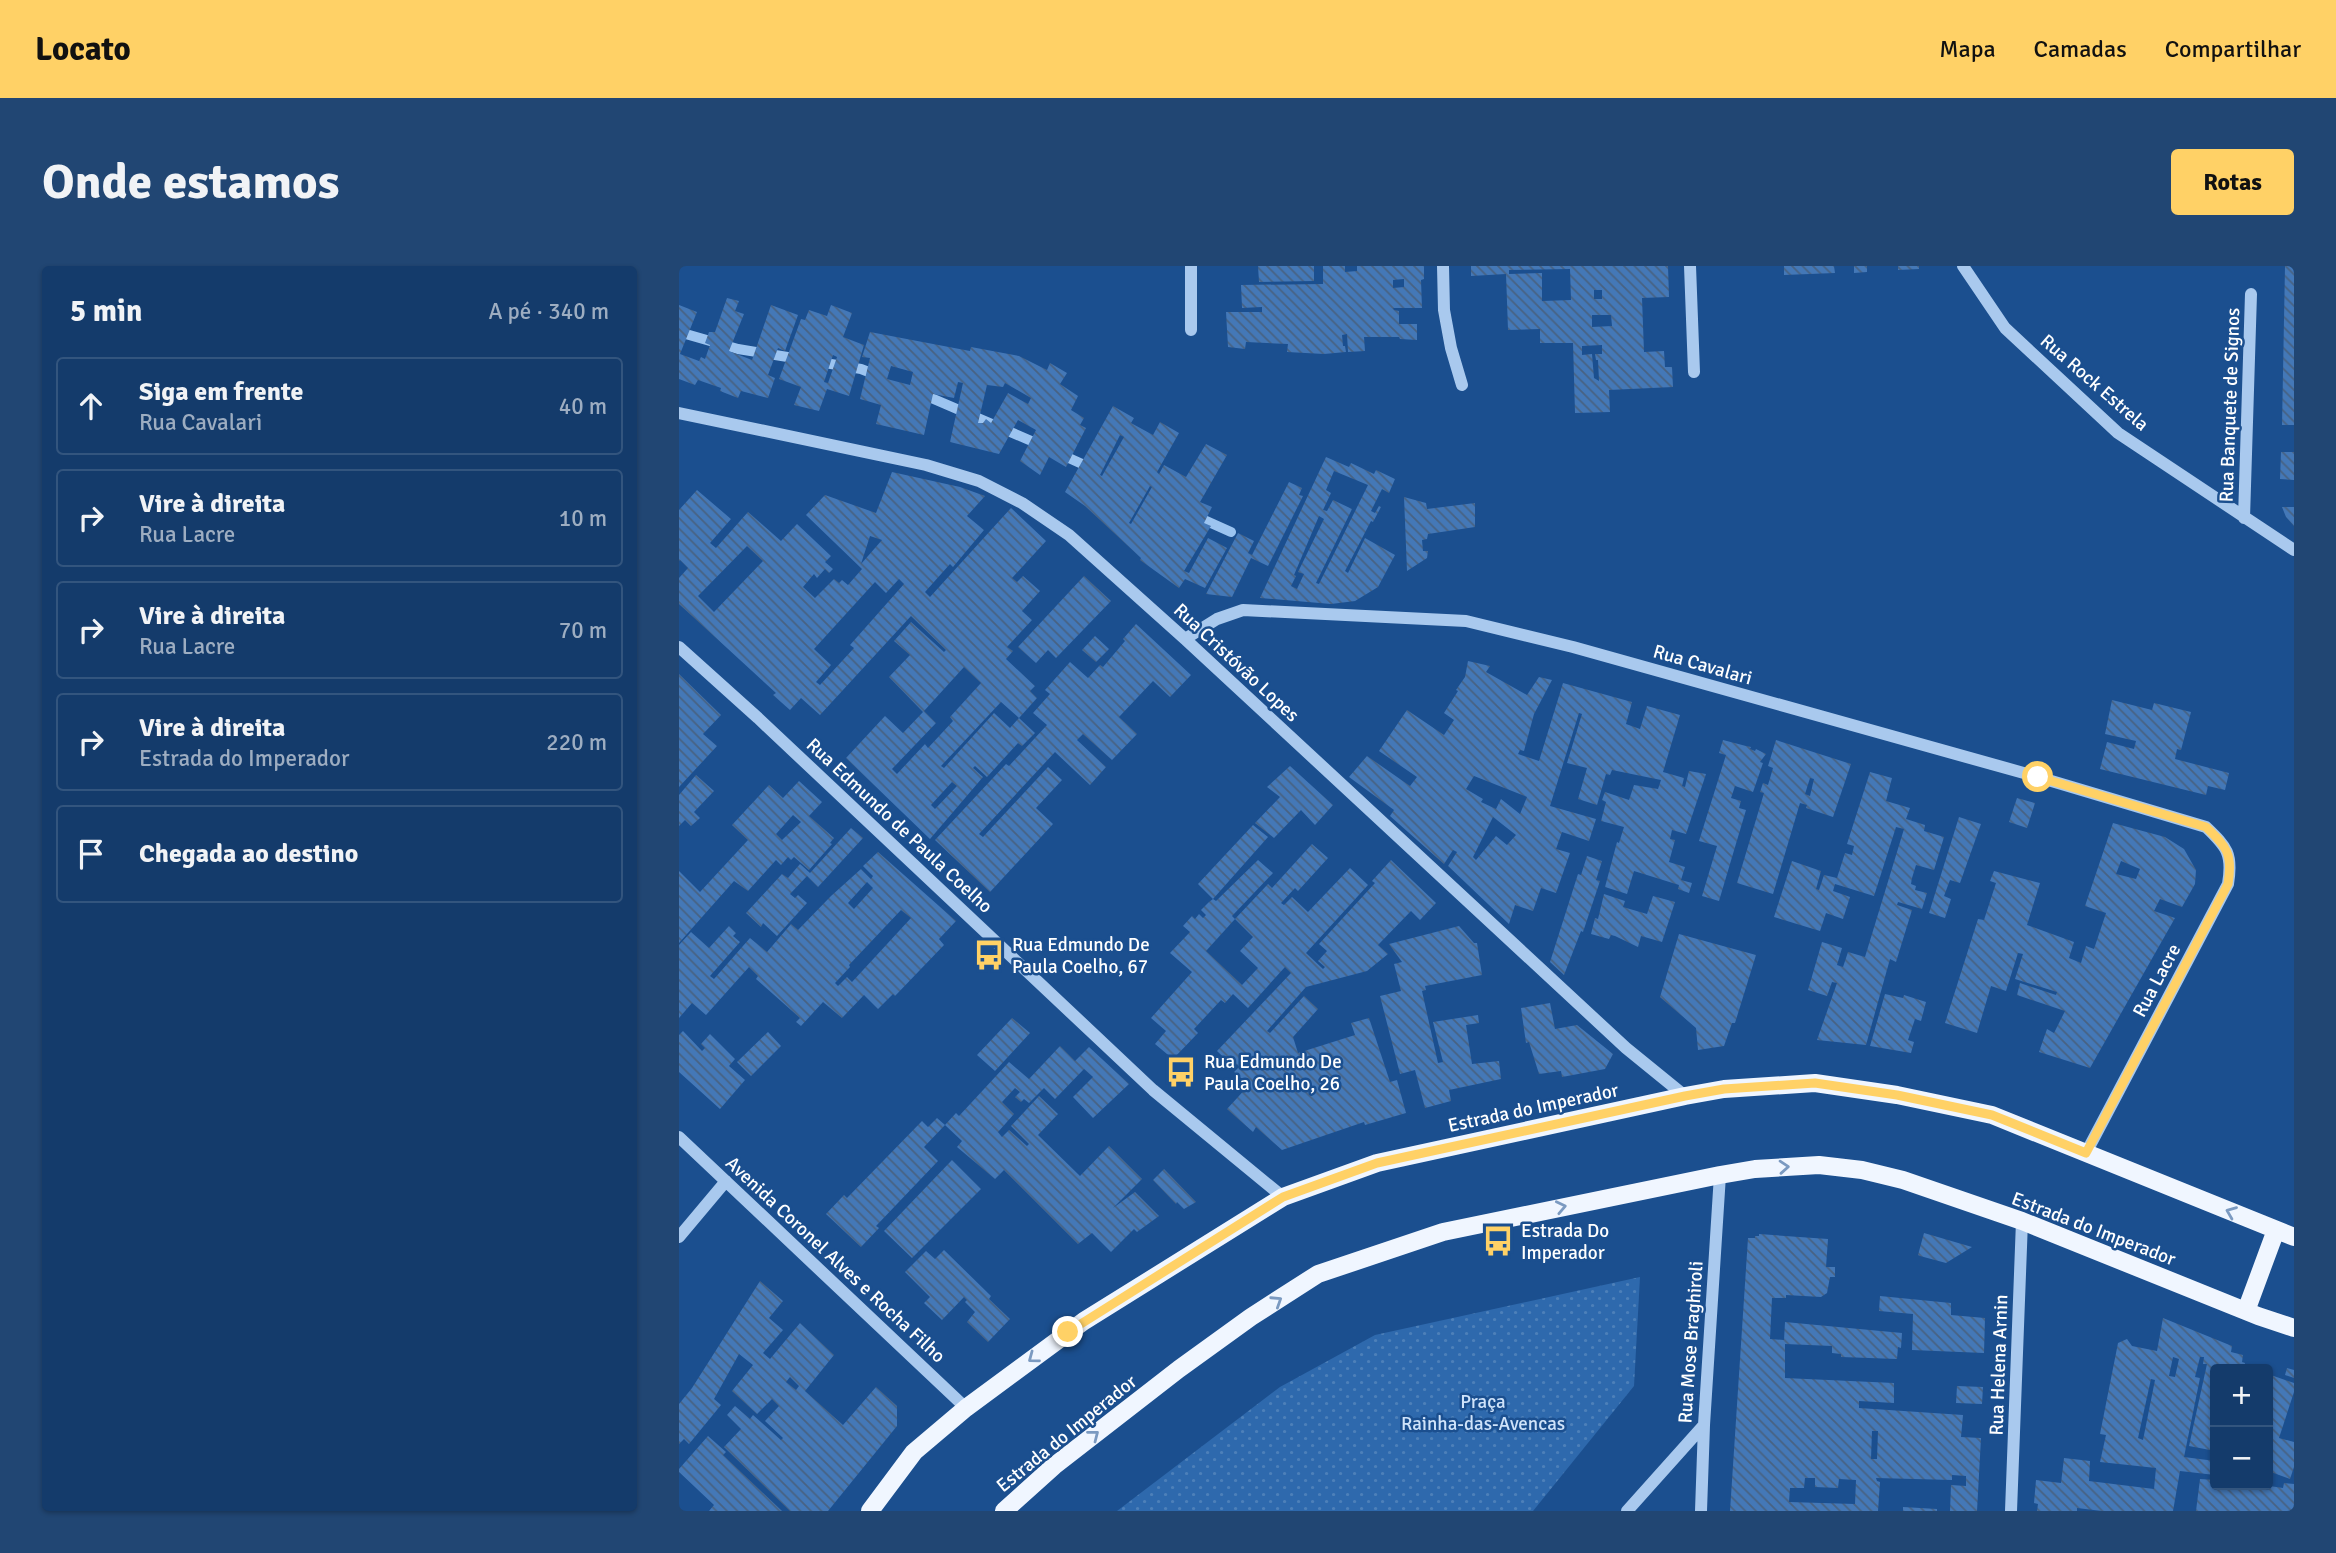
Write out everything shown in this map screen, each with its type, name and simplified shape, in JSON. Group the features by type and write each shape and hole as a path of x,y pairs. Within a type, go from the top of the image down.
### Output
{"main road":[{"name":"Estrada do Imperador","path":"870,1511 914,1452 966,1408 1084,1321 1283,1197 1377,1163 1685,1096 1724,1089 1815,1083 1897,1095 1992,1115 2294,1237"},
{"name":"Estrada do Imperador","path":"1004,1511 1053,1466 1179,1369 1251,1317 1318,1274 1443,1232 1755,1170 1819,1165 1862,1170 1903,1180 2022,1221 2294,1328"},
{"path":"2246,1311 2276,1230"}],"street":[{"path":"1191,330 1192,266"},
{"path":"1443,266 1444,310 1462,385"},
{"path":"1690,266 1694,372"},
{"name":"Rua Rock Estrela","path":"1962,266 2005,328 2118,433 2294,550"},
{"name":"Rua Banquete de Signos","path":"2244,518 2251,294"},
{"name":"Rua Cristóvão Lopes","path":"679,413 926,465 979,481 1022,503 1069,535 1626,1048 1685,1096"},
{"name":"Rua Cavalari","path":"1185,639 1217,619 1243,610 1466,621 1573,647 2038,777 2206,827"},
{"name":"Rua Edmundo de Paula Coelho","path":"679,647 1153,1090 1283,1197"},
{"name":"Rua Lacre","path":"2086,1153 2228,884 2231,863 2224,844 2206,827"},
{"name":"Avenida Coronel Alves e Rocha Filho","path":"679,1138 966,1408"},
{"name":"Rua Mose Braghiroli","path":"1701,1511 1720,1175"},
{"path":"679,1237 726,1181"},
{"name":"Rua Helena Arnin","path":"2011,1511 2022,1221"},
{"path":"1627,1511 1704,1425"}],"green space":[{"name":"Praça Rainha-das-Avencas","path":"1640,1277 1634,1386 1533,1511 1117,1511 1280,1387 1375,1335"}],"building":[{"path":"1258,266 1314,266 1314,281 1259,282"},
{"path":"1323,266 1345,266 1345,272 1357,271 1357,266 1424,266 1424,279 1421,280 1422,308 1393,308 1399,311 1399,324 1417,324 1417,340 1364,337 1365,351 1348,352 1347,334 1342,335 1346,352 1324,354 1287,352 1288,344 1246,342 1245,349 1228,347 1226,312 1262,312 1262,307 1242,308 1241,285 1323,284","holes":["1404,279 1404,287 1393,288 1393,280"]},
{"path":"1471,266 1668,266 1669,297 1642,298 1644,352 1664,351 1665,367 1672,367 1673,387 1609,390 1610,412 1575,413 1573,343 1540,343 1540,329 1508,330 1506,274 1471,276","holes":["1570,269 1571,300 1542,301 1542,273 1509,274 1509,270","1594,290 1602,290 1602,299 1594,299","1592,315 1611,315 1612,326 1592,327","1602,345 1602,354 1595,354 1599,381 1594,378 1592,354 1582,355 1582,346"]},
{"path":"1784,266 1834,266 1835,273 1784,275"},
{"path":"1854,266 1867,266 1867,272 1854,273"},
{"path":"1898,266 1919,266 1919,269 1898,270"},
{"path":"2285,266 2294,266 2294,425 2282,425"},
{"path":"727,298 739,301 735,311 744,314 729,351 752,360 771,305 798,315 785,351 778,348 768,375 775,378 768,398 741,391 738,398 720,391 721,388 698,380 695,385 679,379 679,305 697,312 680,354 699,361 701,357 705,359 710,345 705,343 709,332 715,332"},
{"path":"831,305 852,313 843,337 864,345 849,396 827,389 819,411 794,405 801,387 779,379 801,319 805,320 809,310 827,316","holes":["833,355 837,357 828,383 824,382"]},
{"path":"870,332 970,351 971,347 1019,356 1047,370 1050,363 1067,373 1060,384 1078,396 1071,410 1084,418 1080,425 1086,428 1066,467 1049,457 1040,475 1020,461 1036,430 1018,420 999,454 950,442 963,383 958,382 954,398 933,394 924,435 876,424 881,405 860,399 870,358 862,357","holes":["891,366 913,372 910,385 887,379","1005,383 1031,398 1028,404 1008,393 991,423 986,419 983,423 978,423 987,385 1003,387"]},
{"path":"1113,406 1134,418 1131,423 1153,435 1160,422 1179,433 1157,472 1159,474 1164,465 1186,477 1206,444 1227,455 1200,502 1212,507 1204,523 1211,526 1184,571 1189,573 1208,538 1227,548 1205,588 1185,579 1179,588 1140,560 1141,558 1085,506 1065,492","holes":["1120,435 1124,437 1102,476 1100,475","1150,486 1152,487 1131,524 1129,523"]},
{"path":"2281,452 2294,452 2294,480 2280,479"},
{"path":"1326,457 1349,467 1351,463 1374,474 1376,470 1395,479 1389,493 1382,489 1371,511 1375,513 1379,506 1381,507 1345,571 1348,573 1365,538 1395,555 1378,587 1355,601 1331,604 1260,598","holes":["1334,471 1368,485 1319,584 1316,583 1352,509 1333,500 1327,511 1323,510 1331,493 1326,490","1319,516 1324,519 1298,572 1304,574 1297,589 1291,586 1296,576 1294,575"]},
{"path":"892,472 960,487 985,496 967,516 984,530 953,567 950,564 925,592 930,597 1011,508 1046,541 1012,578 1017,582 1023,576 1040,591 1022,611 1032,620 1007,647 1013,651 1006,659 1035,686 1030,691 1037,698 1019,718 1035,733 1022,746 1018,743 987,777 975,766 973,768 983,777 930,839 846,758 885,716 903,733 923,712 889,677 910,655 894,641 911,622 944,652 946,650 911,616 820,715 801,698 790,710 773,695 776,693 679,604 679,578 688,568 679,561 679,510 697,490 731,519 710,543 716,548 748,512 781,541 797,524 831,556 825,562 833,569 829,573 825,569 817,578 814,574 803,587 815,598 834,579 839,583 842,580 848,585 862,569 806,515 825,495 876,513","holes":["870,536 882,540 861,564","747,546 763,561 714,612 698,596","899,579 904,584 850,645 854,648 820,685 816,682 831,665 814,649 875,582 886,593","964,667 981,683 950,717 953,721 928,748 925,744 897,774 892,769 936,723 924,711","1001,702 1019,718 1010,728 994,713 944,768 941,766","952,782 957,786 935,809 931,805"]},
{"path":"1289,482 1302,488 1299,495 1303,496 1268,566 1251,558 1232,597 1206,594 1238,533 1254,541 1248,553 1252,555"},
{"path":"1404,497 1426,503 1427,509 1475,503 1475,527 1428,534 1427,539 1422,540 1423,551 1428,551 1427,558 1407,571"},
{"path":"2282,507 2294,507 2294,526 2286,517"},
{"path":"1084,576 1111,601 1056,658 1048,650 1036,663 1018,647"},
{"path":"1136,624 1191,675 1170,697 1153,681 1119,717 1137,734 1112,760 1083,734 1077,740 1106,767 1090,785 1055,752 979,834 983,837 1048,767 1062,780 1036,808 1053,824 990,892 935,840 1006,764 1009,766 1047,725 1033,713 1050,694 1045,690 1070,662 1088,678 1100,665 1103,667"},
{"path":"1095,636 1109,649 1096,662 1082,650"},
{"path":"1468,661 1490,666 1486,672 1527,695 1539,677 1552,680 1534,714 1524,751 1520,750 1518,754 1539,761 1563,683 1632,702 1626,724 1640,729 1647,706 1680,715 1663,772 1684,778 1682,786 1685,787 1689,771 1706,774 1686,834 1672,830 1670,839 1675,840 1669,862 1685,867 1681,880 1692,883 1689,893 1678,889 1679,885 1634,871 1627,894 1605,887 1617,842 1619,843 1624,827 1601,821 1606,802 1602,800 1605,792 1629,800 1634,785 1658,789 1661,780 1612,770 1610,775 1606,774 1597,805 1578,799 1587,768 1567,763 1582,714 1579,713 1550,806 1596,819 1589,841 1562,832 1556,849 1570,853 1556,893 1541,888 1533,911 1515,905 1509,924 1448,866 1457,852 1453,850 1444,864 1390,816 1394,810 1349,777 1367,756 1410,786 1417,777 1379,751 1407,710 1444,735 1454,720 1444,713 1465,677","holes":["1474,776 1527,797 1520,814 1501,799 1496,809 1481,802 1483,799 1466,789","1493,817 1516,835 1507,845 1496,836 1476,860 1473,857"]},
{"path":"679,674 721,715 703,734 717,746 679,787"},
{"path":"2112,700 2152,710 2154,703 2191,712 2181,750 2177,749 2175,759 2229,773 2225,790 2208,786 2206,795 2100,769 2107,742 2134,749 2136,741 2105,734"},
{"path":"1723,740 1766,754 1760,762 1763,763 1753,792 1735,786 1731,798 1741,801 1739,808 1746,810 1719,901 1702,896 1717,846 1699,841 1726,755 1719,753"},
{"path":"1776,740 1851,764 1833,817 1806,808 1807,805 1800,803 1773,894 1737,883 1764,793 1760,792 1763,783 1768,785 1773,768 1768,766","holes":["1810,778 1814,779 1810,796 1805,794"]},
{"path":"1290,766 1333,805 1315,825 1301,810 1274,838 1255,823 1280,797 1267,787"},
{"path":"1870,772 1892,778 1886,801 1910,808 1906,819 1925,825 1924,831 1944,837 1934,870 1916,865 1912,878 1911,884 1916,886 1915,890 1927,893 1922,909 1898,902 1897,905 1912,910 1896,962 1890,959 1866,1045 1817,1040 1837,983 1832,982 1827,996 1808,990 1822,942 1842,948 1837,965 1843,967 1848,952 1865,957 1904,829 1896,827 1874,896 1835,884 1833,891 1850,897 1843,919 1826,913 1820,931 1774,917 1792,861 1821,871 1816,889 1819,890 1824,875 1837,878 1845,853 1852,855 1854,846 1847,844"},
{"path":"696,775 714,791 694,812 700,818 691,826 685,820 679,826 679,795"},
{"path":"799,781 822,802 809,816 834,838 830,843 832,844 809,870 794,857 791,860 788,857 781,865 776,860 748,891 734,881 679,943 679,871 700,892 748,840 732,825 769,785 783,798","holes":["793,815 801,822 782,840 776,834"]},
{"path":"2017,798 2035,803 2027,828 2009,822"},
{"path":"1959,817 1981,824 1960,883 1950,880 1944,896 1951,899 1945,918 1929,913"},
{"path":"2113,823 2165,837 2184,849 2196,870 2195,884 2182,907 2160,899 2154,911 2175,918 2090,1068 2039,1052 2047,1029 2054,1033 2065,1011 2017,995 2020,983 2056,995 2057,992 2015,979 2023,954 2018,953 2006,991 1991,986 1977,1033 1945,1023 1978,919 1984,920 1996,883 1990,881 1994,871 2040,883 2027,925 2074,942 2069,958 2081,963 2086,946 2094,949 2106,913 2085,906","holes":["2121,861 2140,869 2136,879 2116,874"]},
{"path":"1253,825 1268,837 1213,899 1198,884"},
{"path":"851,828 863,838 818,887 807,876 790,894 795,898 798,895 807,903 777,936 763,923 761,927 746,913 782,874 788,878 800,864 810,873"},
{"path":"1312,844 1328,858 1298,891 1295,888 1281,903 1284,905 1292,897 1308,912 1350,868 1368,885 1306,953 1323,969 1325,967 1318,961 1327,951 1319,944 1375,883 1372,881 1391,860 1436,903 1420,920 1411,911 1378,945 1388,954 1367,971 1306,987 1267,1031 1270,1033 1304,996 1318,1009 1293,1037 1298,1053 1355,1035 1351,1023 1369,1018 1390,1082 1397,1080 1406,1113 1365,1125 1364,1122 1282,1150 1256,1127 1253,1132 1227,1109 1249,1085 1234,1072 1239,1067 1237,1064 1234,1067 1217,1051 1291,973 1285,967 1248,1008 1233,994 1225,1003 1221,1000 1194,1029 1198,1033 1173,1059 1155,1044 1166,1031 1151,1018 1192,972 1170,953 1190,932 1183,926 1192,916 1195,919 1199,914 1203,918 1206,915 1201,910 1213,899 1216,901 1258,860 1273,873 1232,916 1235,919 1268,884 1272,888","holes":["1235,919 1253,937 1240,951 1258,968 1242,985 1206,951"]},
{"path":"878,852 956,921 939,939 944,945 895,996 893,994 878,1009 864,995 842,1018 823,1002 801,1026 796,1022 800,1018 756,979 758,976 749,967 706,1015 692,1003 679,1018 679,945 691,932 709,948 729,926 736,933 733,936 740,942 710,976 714,979 750,938 767,952 791,924 798,930 861,869 871,879 873,876 863,866","holes":["867,882 873,888 854,909 848,903","901,910 911,918 852,982 847,977 838,986 835,983 849,965"]},
{"path":"1587,856 1602,861 1596,880 1600,881 1583,932 1581,931 1564,975 1550,962 1578,874 1581,875"},
{"path":"1604,894 1625,901 1623,907 1647,914 1653,896 1675,902 1662,942 1641,936 1638,947 1615,936 1611,935 1609,939 1591,934"},
{"path":"1459,926 1477,943 1482,975 1425,986 1426,990 1422,991 1438,1063 1443,1062 1433,1022 1478,1015 1479,1023 1466,1025 1472,1064 1499,1061 1501,1079 1449,1090 1451,1101 1425,1108 1415,1070 1400,1074 1380,996 1401,991 1394,964 1402,962 1389,944"},
{"path":"1679,934 1756,955 1735,1023 1732,1023 1724,1046 1698,1050 1696,1028 1660,997"},
{"path":"1885,994 1903,998 1904,995 1926,1002 1921,1021 1915,1019 1908,1040 1914,1042 1911,1053 1870,1046"},
{"path":"1550,1003 1555,1029 1577,1025 1613,1054 1605,1069 1562,1077 1561,1071 1539,1074 1529,1042 1526,1043 1521,1008"},
{"path":"1012,1018 1030,1033 995,1071 977,1055"},
{"path":"683,1031 702,1051 705,1048 701,1044 710,1034 735,1059 729,1066 745,1080 720,1109 679,1072 679,1035"},
{"path":"768,1032 781,1046 751,1076 737,1062"},
{"path":"1060,1046 1075,1061 1089,1047 1129,1084 1093,1118 1073,1097 1093,1077 1084,1069 1055,1099 1044,1088 1029,1103 1024,1099 1021,1102 1015,1097 1020,1092 1015,1088 1002,1102 1014,1114 998,1132 1002,1137 1009,1130 1027,1146 1029,1144 1011,1126 1039,1096 1058,1114 1038,1135 1080,1176 1109,1146 1142,1179 1113,1208 1135,1192 1159,1216 1137,1232 1134,1229 1111,1252 1092,1233 1078,1244 1004,1170 995,1179 957,1147 962,1141 945,1125 956,1113 959,1116 1009,1062 1029,1079"},
{"path":"937,1118 945,1125 924,1147 938,1161 876,1226 879,1228 861,1247 826,1214 844,1195 847,1198 922,1121 928,1127"},
{"path":"952,1160 981,1189 912,1258 884,1231"},
{"path":"1164,1169 1196,1202 1184,1209 1177,1202 1176,1204 1153,1180"},
{"path":"1924,1233 1972,1247 1946,1263 1920,1256 1918,1255"},
{"path":"1759,1236 1828,1239 1826,1267 1835,1267 1835,1277 1830,1277 1827,1293 1821,1297 1786,1295 1786,1298 1772,1298 1770,1339 1784,1340 1785,1322 1902,1333 1897,1359 1841,1357 1841,1354 1832,1353 1832,1346 1785,1344 1785,1378 1894,1383 1894,1403 1859,1401 1859,1408 1963,1415 1961,1437 1981,1438 1977,1511 1950,1511 1951,1485 1966,1486 1966,1476 1952,1475 1952,1480 1876,1478 1880,1482 1878,1511 1730,1511 1748,1238","holes":["1872,1431 1878,1431 1877,1459 1871,1459","1805,1478 1815,1478 1815,1487 1838,1488 1839,1479 1856,1480 1855,1504 1789,1502 1790,1488 1804,1488"]},
{"path":"944,1250 991,1296 989,1299 1010,1319 988,1342 967,1322 975,1312 965,1302 967,1300 964,1297 942,1320 924,1303 930,1297 905,1272 926,1251 935,1259"},
{"path":"760,1281 783,1301 769,1318 783,1330 763,1353 770,1359 800,1323 834,1355 805,1391 843,1425 876,1387 897,1406 897,1426 828,1511 790,1511 724,1447 741,1429 727,1415 735,1406 750,1419 753,1415 781,1440 783,1438 765,1421 779,1406 772,1399 757,1414 732,1391 753,1365 739,1354 714,1399 721,1405 689,1444 684,1439 679,1444 679,1404","holes":["790,1377 799,1386 796,1390 786,1382"]},
{"path":"1880,1296 1951,1303 1951,1315 1985,1318 1984,1353 1912,1350 1913,1314 1879,1311"},
{"path":"2163,1318 2232,1346 2231,1352 2243,1355 2242,1362 2245,1364 2210,1364 2210,1450 2189,1446 2207,1364 2203,1364 2204,1357 2200,1357 2195,1377 2200,1378 2184,1457 2210,1460 2210,1474 2180,1471 2173,1511 2102,1511 2077,1508 2077,1511 2037,1511 2038,1504 2034,1503 2036,1480 2061,1483 2064,1458 2090,1461 2089,1481 2154,1489 2156,1468 2100,1462 2106,1435 2100,1434 2118,1343 2127,1339 2132,1346 2157,1351","holes":["2173,1357 2179,1359 2175,1377 2169,1376","2151,1379 2155,1380 2143,1440 2138,1438"]},
{"path":"2287,1368 2294,1370 2294,1378 2285,1375"},
{"path":"2273,1376 2294,1383 2294,1392 2279,1438 2294,1442 2294,1467 2290,1479 2273,1473"},
{"path":"1957,1386 1983,1387 1982,1404 1956,1403"},
{"path":"708,1436 726,1452 723,1455 782,1511 709,1511 714,1505 679,1472"},
{"path":"2200,1479 2210,1480 2210,1490 2273,1490 2273,1486 2283,1488 2284,1483 2294,1484 2294,1511 2196,1511"},
{"path":"1903,1507 1937,1509 1937,1511 1903,1511"}],"waterway":[{"path":"679,332 738,349 800,359"},
{"path":"819,362 861,369 879,376"},
{"path":"922,394 1043,446"},
{"path":"1060,454 1091,468"},
{"path":"1193,515 1231,532"}],"place":[{"name":"Rua Edmundo De Paula Coelho, 67","path":"989,955"},
{"name":"Rua Edmundo De Paula Coelho, 26","path":"1181,1072"},
{"name":"Estrada Do Imperador","path":"1498,1241"}],"route":[{"path":"1068,1332 1283,1197 1377,1163 1724,1089 1815,1083 1897,1095 1992,1115 2086,1153 2228,884 2231,863 2224,844 2206,827 2038,777"}]}
